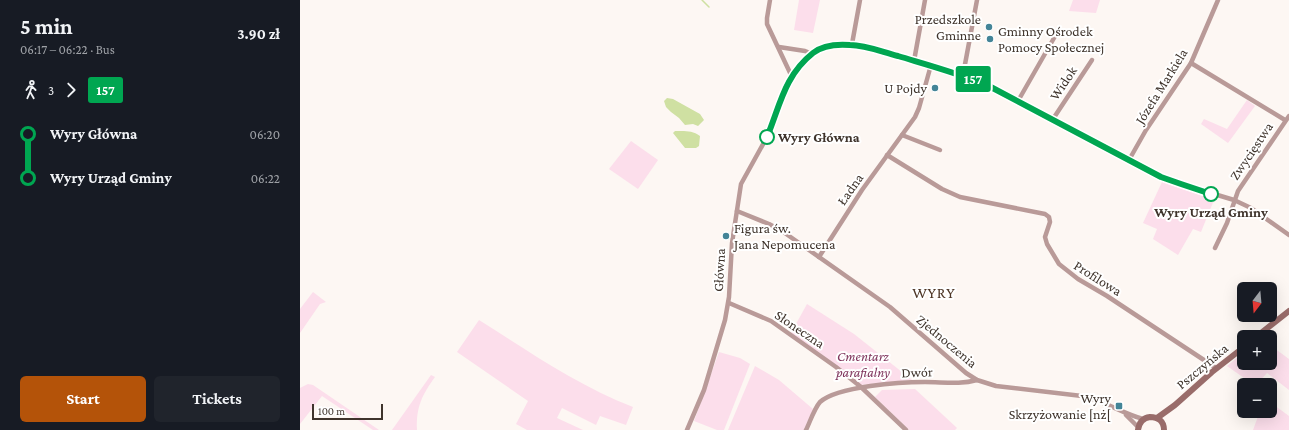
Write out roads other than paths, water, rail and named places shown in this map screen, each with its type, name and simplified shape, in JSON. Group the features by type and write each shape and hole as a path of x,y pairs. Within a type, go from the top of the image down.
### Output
{"main road":[{"path":"1265,330 1289,311"},
{"name":"Pszczyńska","path":"1157,418 1175,405 1216,368 1237,352"},
{"name":"Pszczyńska","path":"1164,428 1166,419 1175,405"},
{"path":"1138,428 1143,419 1150,417 1157,418 1164,428"}],"street":[{"path":"770,0 767,24 792,76"},
{"path":"852,44 860,0"},
{"path":"914,61 925,0"},
{"path":"963,75 977,0"},
{"name":"Józefa Markiela","path":"1129,160 1146,130 1191,63 1218,0"},
{"path":"1018,101 1058,31"},
{"name":"Główna","path":"687,430 704,390 729,303 732,243 741,184 767,138 782,95 792,76 812,54 826,46 852,44 867,47 963,75 987,85 1161,177 1234,200 1251,208 1289,234"},
{"path":"778,47 805,51 812,54"},
{"name":"Widok","path":"1052,119 1092,60"},
{"path":"1191,63 1287,118"},
{"name":"Ładna","path":"818,257 858,196 914,118 919,108 931,65"},
{"name":"Zwycięstwa","path":"1234,200 1238,191 1287,118"},
{"path":"902,135 940,150"},
{"name":"Profilowa","path":"887,155 942,189 960,197 1045,214 1049,217 1050,222 1045,237 1047,244 1059,264 1078,279 1090,285 1216,368"},
{"path":"1215,248 1228,219 1234,200"},
{"name":"Zjednoczenia","path":"736,211 769,224 890,307 966,373 977,380 996,386 1082,396 1108,404 1123,413 1138,428"},
{"name":"Słoneczna","path":"729,303 771,321 836,367 861,387 906,430"},
{"name":"Dwór","path":"806,430 820,403 830,397 861,387 924,382 966,383 977,380"},
{"name":"Zjednoczenia","path":"1123,413 1143,419"}],"waterway":[{"path":"702,0 709,7"}],"place":[{"name":"Przedszkole Gminne","path":"989,27"},
{"name":"Gminny Ośrodek Pomocy Społecznej","path":"990,39"},
{"name":"U Pojdy","path":"935,88"},
{"name":"Wyry Główna","path":"767,137"},
{"name":"Wyry Urząd Gminy","path":"1211,194"},
{"name":"Figura św. Jana Nepomucena","path":"726,236"},
{"name":"Wyry Skrzyżowanie [nż[","path":"1119,406"}],"district":[{"name":"WYRY","path":"934,292"}],"park label":[{"name":"Cmentarz parafialny","path":"863,364"}]}
